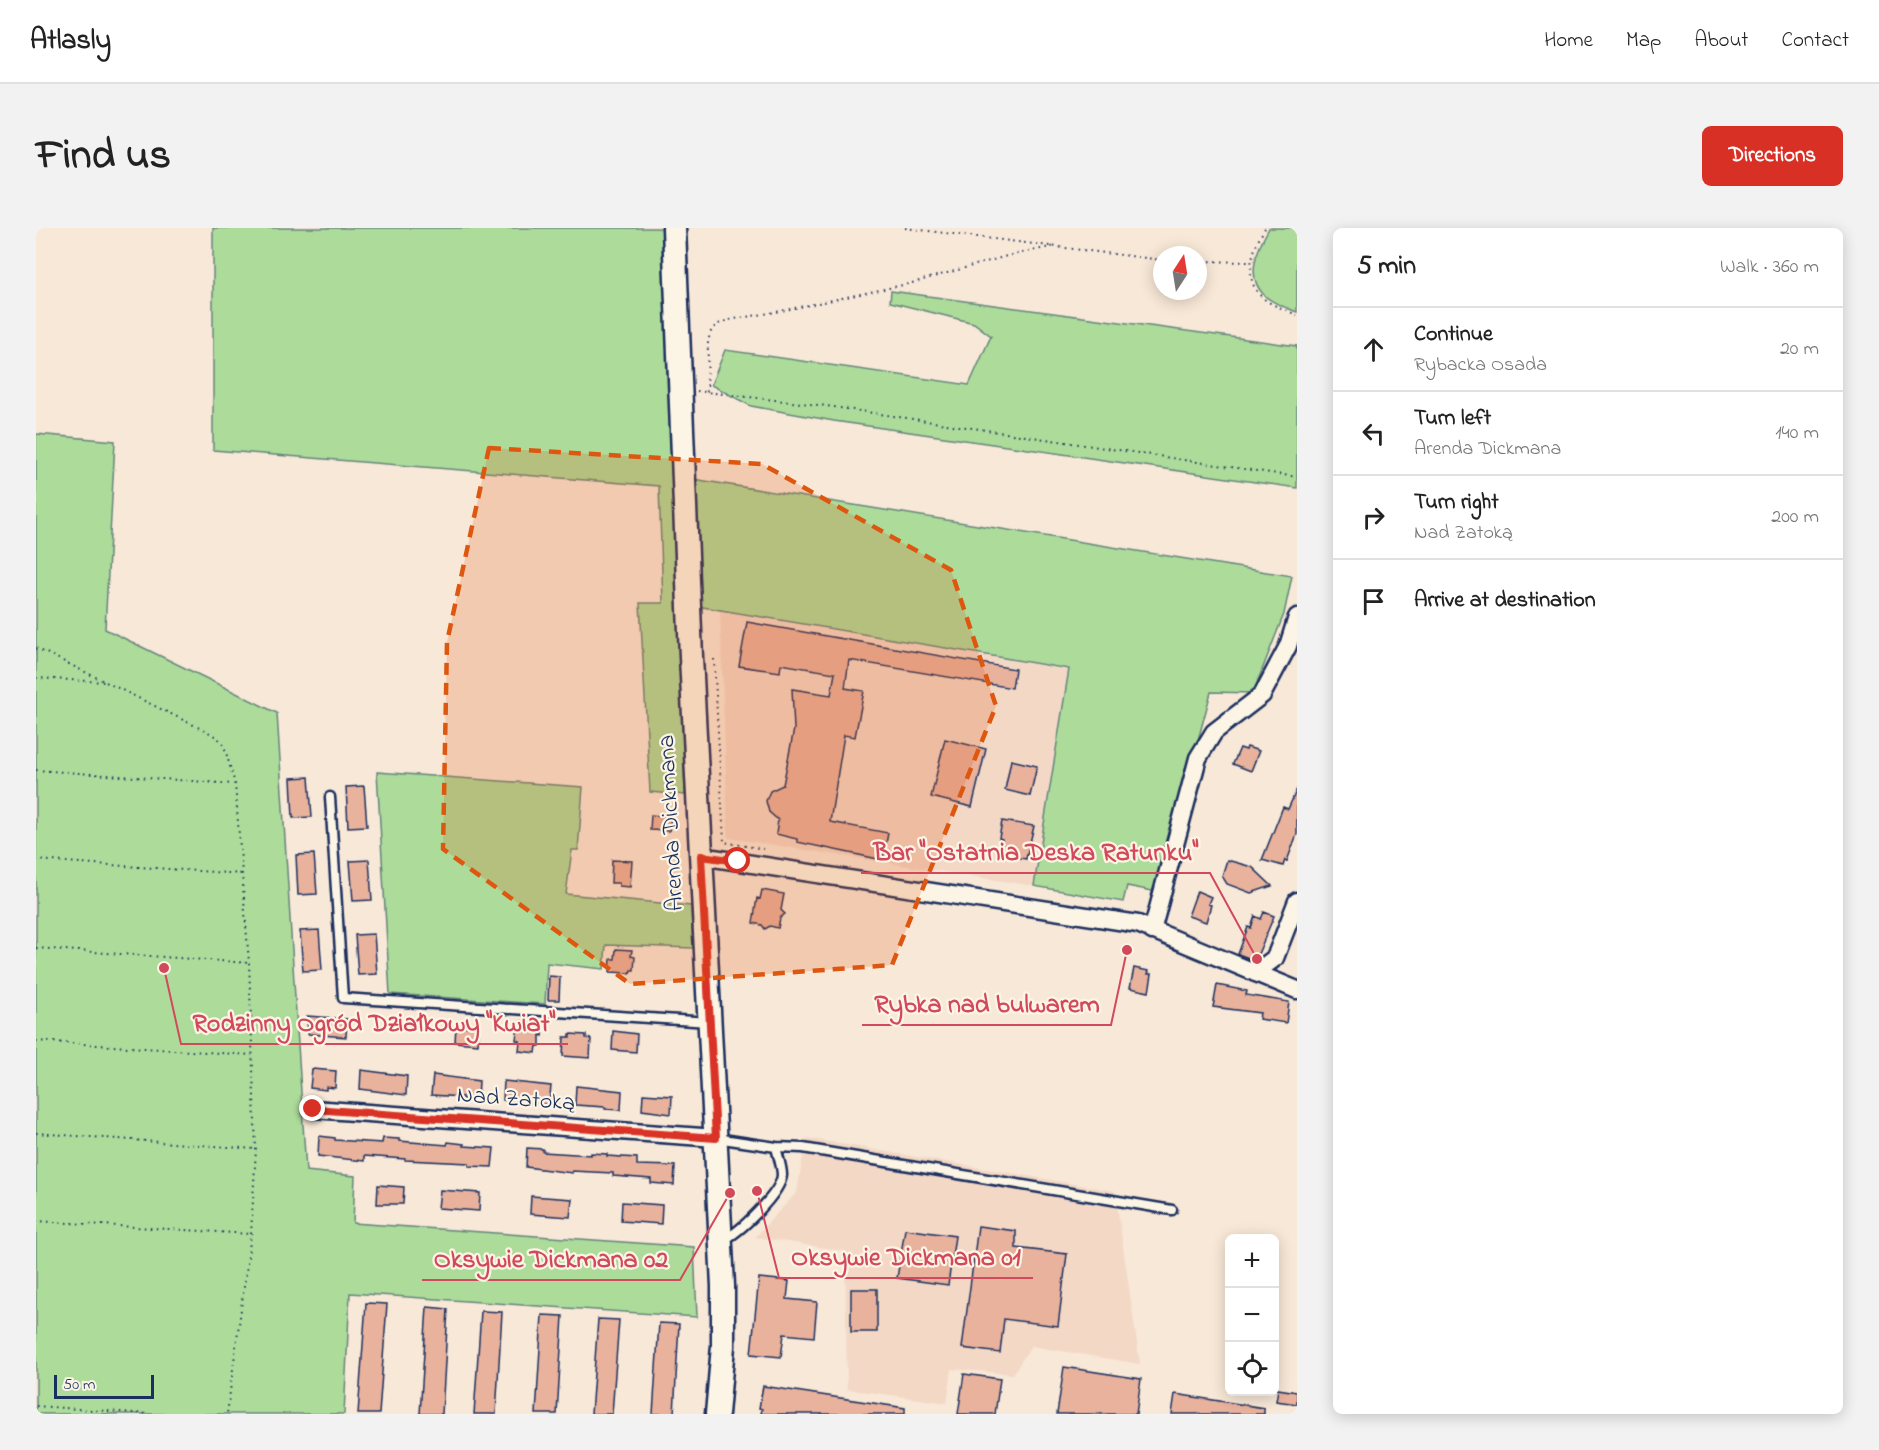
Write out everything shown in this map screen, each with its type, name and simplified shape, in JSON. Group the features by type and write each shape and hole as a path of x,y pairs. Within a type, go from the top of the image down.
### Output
{"street":[{"name":"Arenda Dickmana","path":"674,228 720,1241 723,1346 717,1414"},
{"path":"1152,931 1198,758 1214,732 1262,695 1288,646 1297,617"},
{"path":"701,856 1138,924 1297,990"},
{"path":"1255,973 1275,958 1297,901"},
{"name":"Nad Zatoką","path":"313,1109 716,1138"}],"lane":[{"path":"330,797 343,998 709,1022"},
{"path":"716,1138 776,1148 803,1148 1172,1210"},
{"path":"720,1241 733,1236 776,1192 782,1176 776,1148"}],"path":[{"path":"905,228 1153,259"},
{"path":"1265,228 1250,262 1253,284 1262,297 1297,315"},
{"path":"707,392 708,343 710,333 716,325 728,320 912,283 1006,256 1055,246"},
{"path":"1207,261 1250,262"},
{"path":"680,388 827,406 1297,477"},
{"path":"36,648 212,734 225,749 235,784 249,963 256,1149 251,1234 227,1414"},
{"path":"714,659 723,833"},
{"path":"36,678 108,682"},
{"path":"36,770 235,784"},
{"path":"36,860 243,874"},
{"path":"36,948 249,963"},
{"path":"36,1041 253,1055"},
{"path":"36,1133 256,1149"},
{"path":"36,1221 251,1234"},
{"path":"36,1406 149,1414"}],"highlighted area":[{"path":"489,448 762,464 951,570 996,706 892,965 630,984 443,849 447,642"}],"shaded area":[{"path":"720,611 1069,669 1034,886 728,838"},
{"path":"806,1138 1115,1191 1140,1364 1031,1346 1013,1374 952,1369 947,1403 847,1389 845,1251 755,1237 797,1192"}],"green space":[{"path":"213,228 662,228 679,602 685,795 650,792 640,603 663,603 659,486 213,450"},
{"path":"1269,228 1297,228 1297,312 1266,297 1255,278 1255,261"},
{"path":"891,291 1297,346 1297,488 834,421 751,406 711,385 725,350 969,385 991,336 974,323 890,302"},
{"path":"36,434 115,441 105,629 277,713 306,1171 355,1176 353,1223 694,1247 697,1317 350,1293 344,1414 36,1414"},
{"path":"693,479 1292,576 1284,614 1253,693 1211,692 1157,892 1127,886 1123,902 1034,886 1069,669 697,606"},
{"path":"377,772 583,787 578,850 572,850 566,894 691,906 693,948 606,945 604,969 547,963 545,1004 390,994"}],"building":[{"path":"747,622 1015,669 1012,688 849,660 845,688 864,691 855,737 844,735 830,822 888,833 883,860 797,842 797,839 776,834 778,820 769,812 766,801 770,791 783,785 794,729 792,689 831,695 835,673 781,664 780,672 739,666"},
{"path":"945,739 986,749 972,807 931,797"},
{"path":"1247,747 1259,751 1251,771 1233,764 1240,748 1246,750"},
{"path":"1011,760 1037,766 1030,796 1005,790"},
{"path":"309,777 312,817 293,818 291,778"},
{"path":"364,786 367,826 348,827 346,787"},
{"path":"1297,789 1297,834 1287,861 1285,860 1283,866 1262,860 1283,807 1288,809"},
{"path":"651,815 671,817 669,831 650,830"},
{"path":"1002,821 1034,826 1026,859 1000,855 1002,839 999,838"},
{"path":"314,854 317,894 298,895 296,855"},
{"path":"369,860 372,900 353,901 350,861"},
{"path":"612,860 632,861 630,887 611,883"},
{"path":"1227,860 1252,867 1272,886 1251,893 1227,884 1222,876"},
{"path":"762,890 784,894 781,910 785,914 780,918 778,928 770,926 765,929 762,925 753,923 757,898 760,899"},
{"path":"1197,891 1211,897 1206,922 1188,916"},
{"path":"1264,912 1274,916 1258,954 1254,960 1238,954 1248,927 1251,928 1255,916 1261,919"},
{"path":"319,930 322,970 303,971 300,931"},
{"path":"374,934 377,974 358,975 355,935"},
{"path":"616,949 632,950 631,956 635,957 634,970 630,973 610,972 611,959 615,959"},
{"path":"1134,968 1149,971 1148,974 1152,974 1149,992 1130,988"},
{"path":"549,976 560,977 559,1000 548,1000"},
{"path":"1217,985 1247,991 1246,995 1289,1002 1286,1023 1259,1019 1260,1013 1213,1007"},
{"path":"307,1016 347,1019 346,1037 308,1034"},
{"path":"521,1021 543,1022 543,1036 540,1035 540,1046 537,1046 536,1053 519,1051 520,1041 516,1040 517,1032 521,1031"},
{"path":"456,1026 479,1027 478,1044 455,1042"},
{"path":"613,1031 637,1034 636,1052 612,1050"},
{"path":"570,1034 586,1035 586,1038 591,1039 590,1058 563,1056 564,1037 570,1037"},
{"path":"312,1069 336,1071 335,1088 326,1087 326,1090 310,1088"},
{"path":"361,1070 407,1076 406,1095 360,1089"},
{"path":"433,1075 479,1081 478,1100 431,1095"},
{"path":"504,1081 551,1086 549,1105 503,1100"},
{"path":"576,1086 622,1091 621,1110 575,1105"},
{"path":"643,1094 672,1096 671,1114 642,1110"},
{"path":"319,1136 335,1138 335,1140 382,1143 383,1138 447,1145 448,1142 464,1144 464,1146 494,1148 492,1167 469,1166 469,1163 364,1156 364,1161 318,1156"},
{"path":"527,1148 543,1149 543,1152 607,1154 607,1156 637,1158 637,1165 675,1166 674,1185 651,1183 651,1179 613,1176 613,1173 572,1171 572,1173 526,1167"},
{"path":"378,1185 404,1187 403,1204 377,1204"},
{"path":"440,1190 480,1193 479,1211 438,1208"},
{"path":"531,1196 572,1199 570,1217 530,1214"},
{"path":"622,1202 662,1205 661,1224 621,1221"},
{"path":"978,1226 1016,1231 1016,1248 1067,1254 1058,1326 1004,1319 1000,1353 962,1348"},
{"path":"905,1229 955,1236 948,1285 897,1278"},
{"path":"759,1278 789,1281 787,1299 817,1302 814,1337 784,1334 781,1357 751,1354"},
{"path":"851,1289 877,1289 877,1332 851,1332"},
{"path":"366,1303 387,1304 379,1414 358,1414"},
{"path":"427,1307 448,1309 442,1414 420,1414"},
{"path":"481,1311 502,1312 496,1414 474,1414"},
{"path":"542,1315 563,1316 557,1414 536,1414"},
{"path":"598,1319 619,1320 612,1414 591,1414"},
{"path":"659,1323 679,1324 674,1414 653,1414"},
{"path":"1064,1367 1141,1379 1136,1414 1057,1414"},
{"path":"964,1374 1000,1379 995,1414 958,1414"},
{"path":"763,1386 905,1408 905,1414 761,1414 762,1409 759,1408"},
{"path":"1279,1389 1297,1392 1297,1404 1276,1401"},
{"path":"1175,1394 1264,1408 1264,1414 1172,1414"}],"place":[{"name":"Rybka nad bulwarem","path":"1127,950"},
{"name":"Bar \"Ostatnia Deska Ratunku\"","path":"1257,959"},
{"name":"Rodzinny Ogród Działkowy \"Kwiat\"","path":"164,968"},
{"name":"Oksywie Dickmana 01","path":"757,1191"},
{"name":"Oksywie Dickmana 02","path":"730,1193"}],"route":[{"path":"313,1109 716,1138 701,856 738,861"}]}
